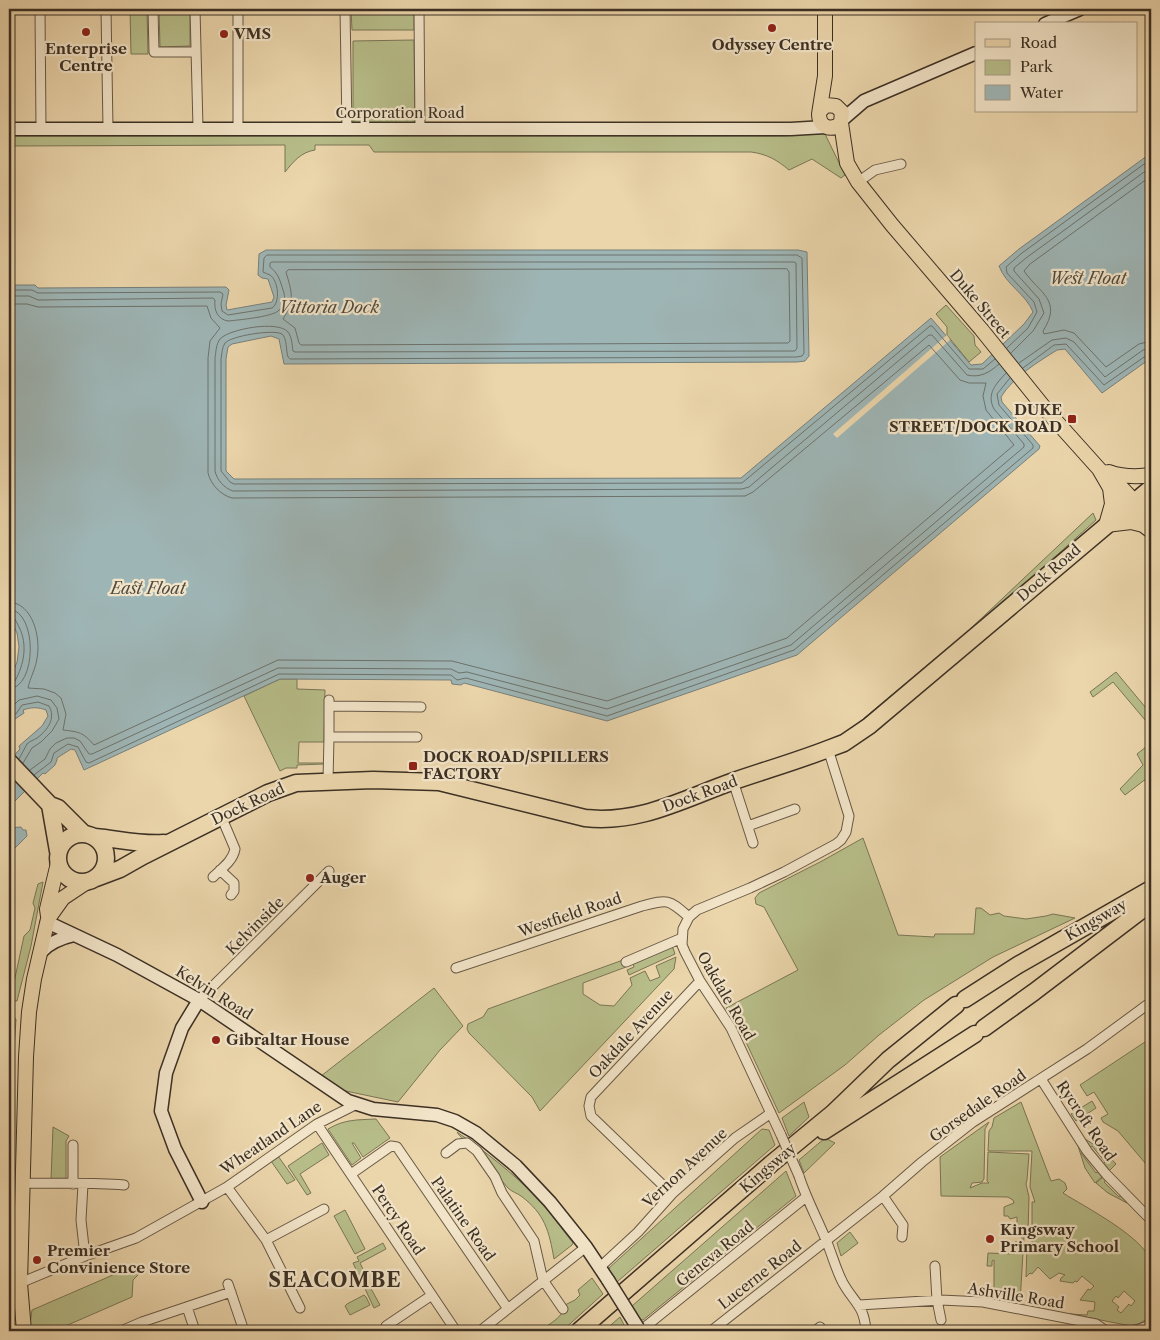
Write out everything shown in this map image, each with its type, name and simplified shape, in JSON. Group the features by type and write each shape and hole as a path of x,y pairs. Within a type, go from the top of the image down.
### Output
{"highway":[{"name":"Dock Road","path":"91,880 120,870 169,842 268,792 296,783 328,781 439,782 581,817 604,820 638,816 684,801 733,781 828,750 844,743 869,726 1151,488"},
{"path":"9,762 50,806 62,873 70,880 78,882 91,880 103,871 106,859 104,848 57,807 50,806"},
{"path":"58,857 62,844 68,838 74,835 89,836"},
{"name":"Dock Road","path":"89,836 120,842 153,844 169,842"},
{"path":"1124,915 1151,883"},
{"name":"Kingsway","path":"594,1331 823,1132 979,1031 1124,915 1151,889"},
{"name":"Kingsway","path":"579,1331 771,1164 833,1113 888,1060 961,1002 1018,965 1151,904"},
{"path":"1124,915 1151,910"}],"main road":[{"path":"823,120 825,9"},
{"path":"1050,22 1080,9"},
{"path":"823,120 826,106 864,101 975,53"},
{"path":"825,76 835,105 842,112 842,121"},
{"path":"823,120 835,127 864,101"},
{"name":"Corporation Road","path":"9,129 791,129 823,120"},
{"name":"Duke Street","path":"823,120 844,154 858,182 892,225 981,329 1047,412 1099,469 1110,488 1130,505"},
{"name":"Duke Street","path":"842,121 844,154"},
{"path":"1099,469 1117,475 1138,477 1151,475"},
{"name":"Duke Street","path":"1099,469 1118,482 1130,505"},
{"path":"1110,488 1112,504 1106,525 1131,522 1149,523"},
{"path":"1149,523 1148,509 1151,493"},
{"path":"1130,505 1149,523"},
{"path":"24,1331 20,1283 28,1016 34,979 48,921 47,909 58,857"},
{"path":"48,921 62,898 91,880"},
{"name":"Kelvin Road","path":"48,921 74,936 84,938 117,955 200,1000 348,1102 357,1104"},
{"path":"41,952 56,941 74,936"},
{"path":"200,1000 182,1028 166,1073 161,1111 175,1149 202,1202"},
{"path":"357,1104 373,1109 437,1116 455,1121 476,1133 516,1166 550,1202 586,1248 639,1330"}],"street":[{"path":"40,9 41,129"},
{"path":"106,9 108,128"},
{"path":"154,9 154,52 196,52"},
{"path":"195,9 198,128"},
{"path":"238,9 238,129"},
{"path":"345,9 347,129"},
{"path":"419,9 420,129"},
{"path":"858,182 875,170 901,164"},
{"path":"328,781 329,703 421,707"},
{"path":"328,737 417,737"},
{"path":"626,962 682,938 686,922 697,910 784,872 841,840 849,824 849,816 828,750"},
{"path":"733,781 753,843"},
{"path":"748,826 795,809"},
{"path":"213,877 234,854 234,849 221,816"},
{"path":"220,870 234,883 234,891 231,895"},
{"name":"Kelvinside","path":"200,1000 329,870"},
{"name":"Westfield Road","path":"456,968 662,900 669,902 689,917"},
{"name":"Oakdale Road","path":"682,938 685,952 700,981 731,1028 771,1113 843,1284 865,1317 866,1331"},
{"name":"Oakdale Avenue","path":"672,1194 591,1116 589,1106 591,1096 700,981"},
{"name":"Gorsedale Road","path":"826,1240 973,1122 1041,1079 1151,1002"},
{"name":"Rycroft Road","path":"1041,1079 1087,1150 1106,1174 1151,1220"},
{"name":"Wheatland Lane","path":"20,1283 85,1256 136,1238 227,1187 317,1124 357,1104"},
{"name":"Vernon Avenue","path":"599,1268 638,1232 672,1194 735,1138 771,1113"},
{"name":"Percy Road","path":"317,1124 456,1331"},
{"path":"446,1152 458,1144 467,1144 477,1152 495,1177 502,1193 534,1241 543,1280 563,1309"},
{"path":"73,1145 73,1184"},
{"name":"Palatine Road","path":"351,1174 394,1146 396,1147 508,1309"},
{"path":"23,1183 83,1184 95,1182 124,1185"},
{"path":"83,1184 81,1234 85,1256"},
{"path":"227,1187 266,1240 300,1308"},
{"path":"883,1196 904,1225 902,1237"},
{"name":"Geneva Road","path":"639,1330 806,1198"},
{"path":"266,1240 324,1209"},
{"name":"Lucerne Road","path":"710,1331 826,1240"},
{"path":"480,1331 586,1248"},
{"path":"935,1266 941,1320"},
{"path":"121,1331 143,1326 230,1288 244,1331"},
{"path":"386,1326 432,1295"},
{"name":"Ashville Road","path":"858,1305 938,1300 986,1302 1096,1324 1106,1331"},
{"path":"187,1308 195,1331"},
{"path":"1133,1331 1151,1325"}],"green space":[{"path":"130,9 147,9 148,54 131,54"},
{"path":"159,9 190,9 190,46 160,47"},
{"path":"351,9 414,9 414,30 352,30"},
{"path":"414,40 415,123 353,123 353,41"},
{"path":"819,132 825,134 845,175 841,178 812,159 789,170 772,158 751,152 374,152 369,145 315,145 315,150 301,155 285,172 285,145 9,146 9,136 785,136"},
{"path":"946,305 974,336 975,345 981,352 969,362 947,335 947,327 936,314"},
{"path":"1093,513 1096,520 970,633 851,732 850,730 968,631"},
{"path":"1116,672 1151,714 1151,727 1113,682 1093,697 1090,692"},
{"path":"280,679 297,679 297,689 325,690 324,742 299,742 298,763 324,764 297,765 297,768 286,768 280,771 244,696"},
{"path":"1151,743 1151,775 1125,795 1120,789 1143,765 1137,754"},
{"path":"863,838 898,935 934,937 935,934 974,934 976,908 981,908 990,915 999,913 1004,916 1026,919 1053,914 1075,918 993,957 924,1000 879,1035 845,1065 779,1113 746,1042 726,1008 798,970 764,907 756,904 755,898 759,893"},
{"path":"43,882 31,946 17,1001 10,1001 24,936 30,930 35,908 33,903 38,884"},
{"path":"670,947 673,948 675,954 629,975 627,970 634,967 633,963"},
{"path":"676,957 674,969 540,1111 532,1097 467,1029 468,1024 483,1017 488,1009 623,960 626,967 583,983 583,994 600,1005 614,1006 632,985 630,978 645,971 650,981 660,977 656,966"},
{"path":"434,988 463,1026 440,1050 398,1102 341,1090 321,1076"},
{"path":"9,1013 16,1019 14,1051 9,1051"},
{"path":"1151,1038 1151,1170 1118,1131 1103,1122 1101,1118 1108,1114 1094,1092 1087,1096 1080,1085"},
{"path":"1092,1101 1096,1108 1076,1121 1071,1114"},
{"path":"804,1102 809,1117 789,1136 782,1118"},
{"path":"1021,1102 1051,1181 1059,1179 1065,1183 1067,1189 1063,1193 1125,1232 1146,1251 1152,1265 1152,1279 1151,1315 1145,1320 1137,1325 1130,1325 1070,1314 1087,1315 1088,1311 1094,1311 1095,1302 1080,1300 1088,1289 1090,1290 1094,1286 1082,1276 1077,1282 1073,1283 1060,1281 1065,1275 1059,1273 1050,1279 1038,1267 1032,1274 1030,1273 1026,1277 1027,1246 1062,1245 1032,1244 1032,1202 1035,1202 1030,1187 1032,1151 988,1151 989,1131 994,1118","holes":["1124,1291 1135,1301 1131,1306 1129,1304 1121,1313 1117,1310 1119,1307 1112,1301 1116,1296 1118,1298"]},
{"path":"376,1119 390,1138 363,1157 354,1143 352,1143 361,1158 352,1165 328,1129 346,1122"},
{"path":"989,1122 985,1129 984,1179 982,1182 972,1183 970,1188 982,1183 989,1183 987,1181 988,1152 1029,1154 1026,1184 1029,1197 1028,1233 1024,1236 1020,1303 1002,1300 1002,1297 994,1296 994,1260 992,1261 992,1266 987,1266 988,1253 1015,1254 1015,1242 1022,1241 1022,1236 1017,1236 1017,1217 1010,1219 1008,1216 1004,1216 1004,1207 1014,1203 1013,1200 1008,1197 941,1196 940,1157"},
{"path":"53,1127 69,1136 66,1141 66,1180 51,1180"},
{"path":"762,1129 769,1130 775,1145 617,1282 609,1268"},
{"path":"457,1132 499,1163 528,1189 551,1214 573,1243 572,1245 554,1259 548,1232 541,1216 521,1196 508,1188 480,1151"},
{"path":"825,1138 835,1143 804,1173 799,1160"},
{"path":"1085,1139 1103,1150 1116,1164 1109,1171 1103,1164 1105,1162"},
{"path":"322,1143 329,1155 300,1174 311,1193 307,1195 288,1166"},
{"path":"1078,1146 1096,1173 1099,1171 1103,1176 1095,1183 1085,1168"},
{"path":"278,1156 295,1180 287,1184 271,1161"},
{"path":"786,1171 796,1196 641,1320 632,1306"},
{"path":"1103,1177 1106,1180 1104,1182 1127,1203 1108,1193 1096,1183"},
{"path":"345,1210 365,1249 355,1254 334,1216"},
{"path":"850,1232 858,1243 841,1256 837,1243"},
{"path":"383,1243 386,1249 360,1263 366,1275 364,1276 380,1305 374,1308 353,1263 359,1261 357,1257"},
{"path":"136,1265 139,1274 133,1280 132,1297 54,1331 29,1331 32,1310"},
{"path":"592,1278 603,1294 562,1331 539,1331 559,1317 565,1305 580,1295 578,1290"},
{"path":"364,1295 370,1305 350,1315 345,1306"},
{"path":"620,1317 627,1331 604,1331"}],"water":[{"name":"East Float","path":"1151,153 1151,358 1102,393 1065,349 1057,350 1019,377 1001,397 1002,402 1040,446 1039,449 797,655 607,721 464,683 461,685 452,684 451,680 280,679 84,770 75,750 71,749 57,758 55,765 45,774 43,773 9,807 9,761 20,749 19,746 42,726 48,716 46,710 29,708 23,710 24,713 9,723 9,682 17,662 19,647 17,633 9,616 9,285 35,285 38,288 226,287 229,290 227,310 272,302 274,297 268,279 258,275 259,254 266,250 798,250 807,252 809,356 805,361 284,364 279,339 271,336 232,344 228,347 226,359 226,471 234,479 741,478 931,318 971,365 982,364 1024,324 1033,312 1026,300 1006,279 999,266 1019,249"},
{"path":"21,827 23,830 26,830 27,836 9,854 9,828"}],"pier":[{"path":"947,335 950,340 837,438 833,434"}],"place":[{"name":"Odyssey Centre","path":"772,28"},
{"name":"Enterprise Centre","path":"86,32"},
{"name":"VMS","path":"224,34"},
{"name":"DUKE STREET/DOCK ROAD","path":"1072,419"},
{"name":"DOCK ROAD/SPILLERS FACTORY","path":"413,766"},
{"name":"Auger","path":"310,878"},
{"name":"Gibraltar House","path":"216,1040"},
{"name":"Kingsway Primary School","path":"990,1239"},
{"name":"Premier Convinience Store","path":"37,1260"}],"district":[{"name":"SEACOMBE","path":"335,1280"}],"water label":[{"name":"West Float","path":"1088,278"},
{"name":"Vittoria Dock","path":"329,307"}]}
